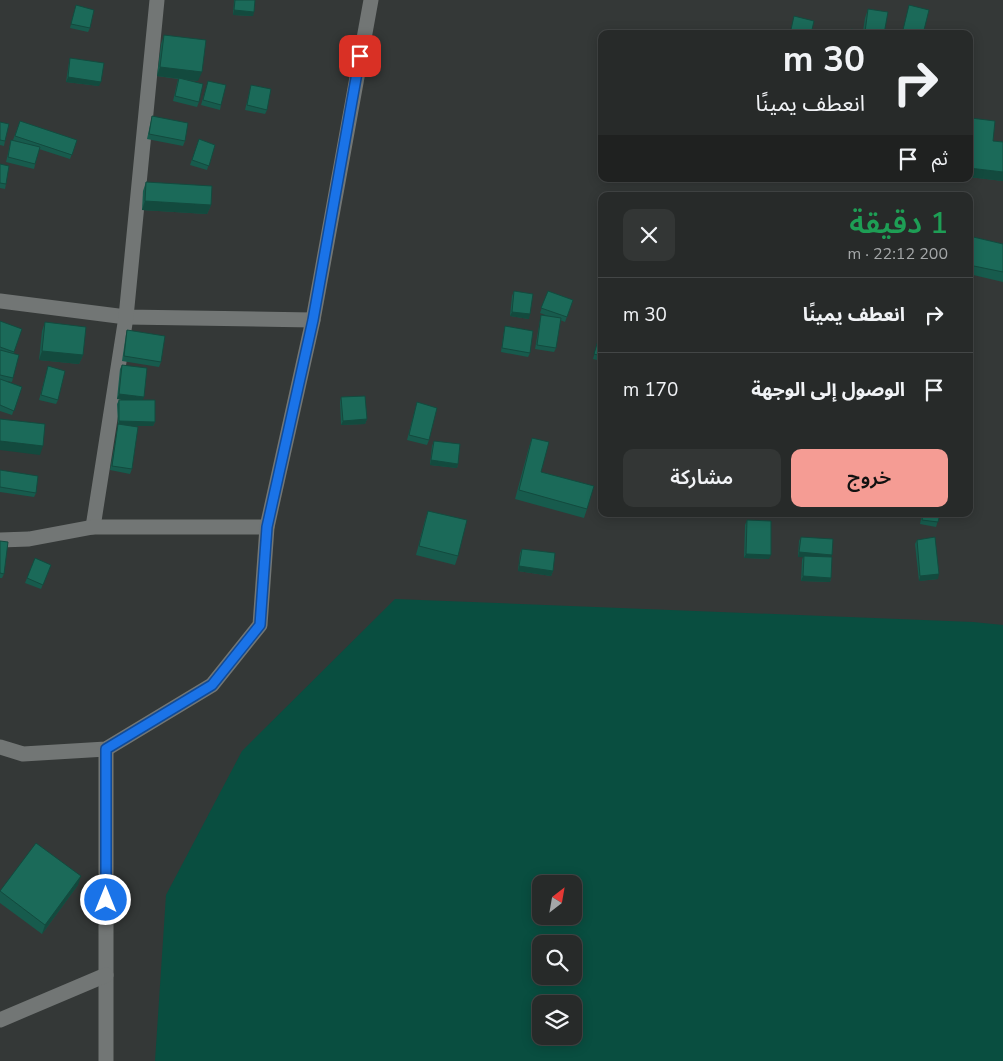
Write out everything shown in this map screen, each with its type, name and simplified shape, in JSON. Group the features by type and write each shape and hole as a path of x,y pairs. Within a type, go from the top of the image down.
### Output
{"street":[{"path":"93,528 126,317 157,0"},
{"path":"0,747 23,754 106,749 212,685 260,625 267,527 313,320 370,0"},
{"path":"0,301 126,317 313,320"},
{"path":"0,540 29,539 93,528 267,527"},
{"path":"106,749 106,1061"},
{"path":"0,1020 106,975"}],"green space":[{"path":"395,599 973,622 1003,625 1003,1061 155,1061 166,895 242,751"}],"building":[{"path":"235,0 255,0 254,12 234,10"},
{"path":"76,5 94,10 90,28 71,24"},
{"path":"909,5 929,10 924,30 903,30"},
{"path":"868,9 888,12 885,30 865,30"},
{"path":"794,16 814,21 812,30 791,30"},
{"path":"164,35 206,40 202,72 160,67"},
{"path":"70,58 104,63 101,82 68,77"},
{"path":"179,78 203,84 199,102 175,96"},
{"path":"208,81 226,85 221,105 203,100"},
{"path":"251,85 271,89 267,110 247,105"},
{"path":"152,116 188,123 185,141 149,134"},
{"path":"973,118 995,121 993,141 1003,142 1003,172 973,168"},
{"path":"20,121 77,140 72,155 15,136"},
{"path":"0,122 9,124 5,141 0,140"},
{"path":"199,139 215,145 209,166 192,160"},
{"path":"11,140 40,147 35,164 8,157"},
{"path":"0,164 9,166 6,184 0,183"},
{"path":"146,182 212,186 211,205 145,201"},
{"path":"973,237 1003,244 1003,272 973,266"},
{"path":"514,291 533,294 530,314 512,312"},
{"path":"548,291 573,300 567,317 541,308"},
{"path":"541,315 561,318 556,348 537,345"},
{"path":"0,321 22,329 14,352 0,347"},
{"path":"45,322 86,327 83,355 42,351"},
{"path":"505,326 533,331 530,353 502,348"},
{"path":"127,330 165,336 161,362 124,356"},
{"path":"598,340 598,355 594,354"},
{"path":"0,350 19,355 13,378 0,375"},
{"path":"122,365 147,368 144,397 119,394"},
{"path":"48,366 65,371 58,400 41,395"},
{"path":"0,379 22,387 14,411 0,405"},
{"path":"365,396 367,419 343,421 341,397"},
{"path":"119,400 155,400 155,422 119,421"},
{"path":"417,402 437,408 429,440 409,435"},
{"path":"0,419 45,424 43,446 0,441"},
{"path":"118,424 138,427 132,469 112,466"},
{"path":"532,438 549,442 541,472 594,486 587,509 519,490"},
{"path":"434,441 460,444 458,464 431,460"},
{"path":"0,470 38,476 36,493 0,487"},
{"path":"428,511 467,520 458,556 419,546"},
{"path":"922,517 939,517 938,522 922,520"},
{"path":"747,520 771,521 771,555 746,554"},
{"path":"801,537 833,539 832,555 799,552"},
{"path":"935,537 939,574 920,576 917,540"},
{"path":"0,541 8,542 4,574 0,573"},
{"path":"522,549 555,553 553,571 519,566"},
{"path":"804,556 832,557 831,578 803,576"},
{"path":"35,558 51,565 43,585 27,578"},
{"path":"36,843 81,876 45,925 0,891"}],"route":[{"path":"106,900 106,749 212,685 260,625 267,527 313,320 360,56"}]}
